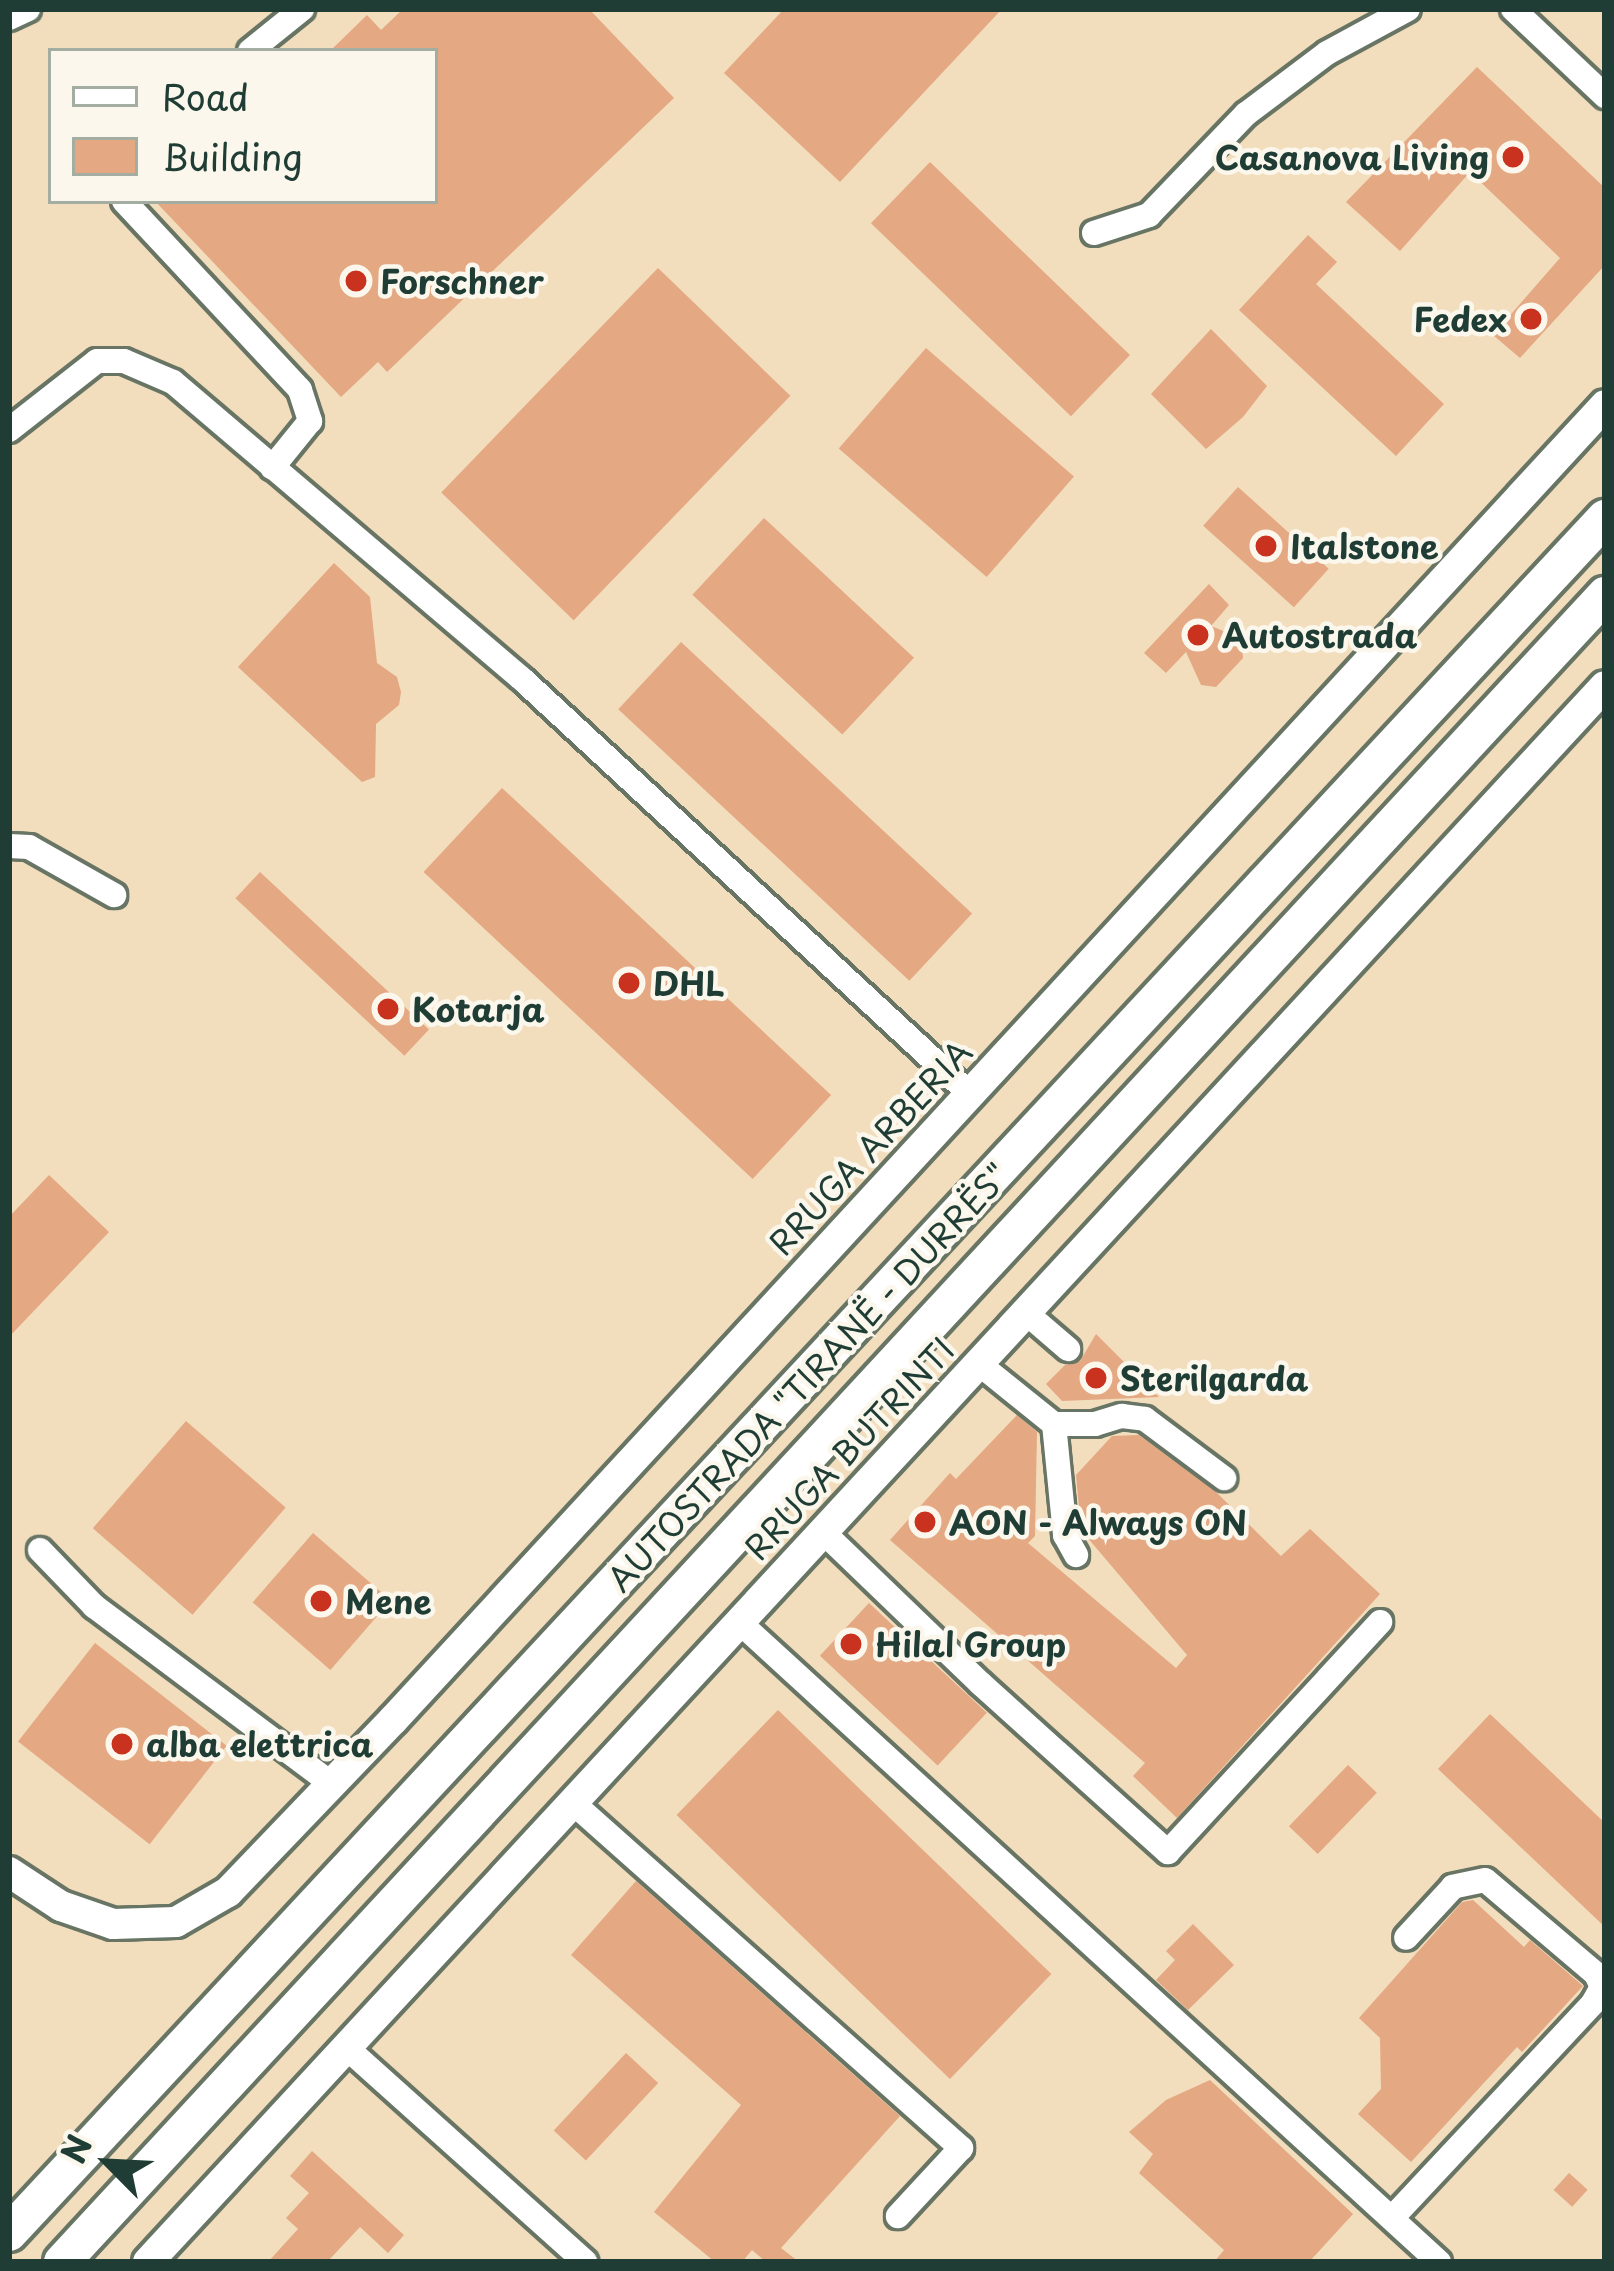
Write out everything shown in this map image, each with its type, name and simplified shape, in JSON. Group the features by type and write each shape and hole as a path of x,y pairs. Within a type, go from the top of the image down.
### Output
{"highway":[{"name":"AUTOSTRADA \"TIRANË - DURRËS\"","path":"9,2234 1605,518"},
{"name":"AUTOSTRADA \"TIRANË - DURRËS\"","path":"62,2262 1605,595"}],"main road":[{"name":"RRUGA ARBERIA","path":"9,1872 85,1917 147,1927 176,1922 228,1892 1605,405"},
{"name":"RRUGA BUTRINTI","path":"148,2262 484,1912 572,1802 1605,686"}],"street":[{"path":"9,18 28,9"},
{"path":"254,48 302,9"},
{"path":"1094,232 1149,215 1204,154 1282,86 1360,33 1408,9"},
{"path":"1513,9 1605,96"},
{"path":"127,204 300,391 310,422 272,468"},
{"path":"9,430 91,364 117,359 172,382 522,679 969,1093"},
{"path":"9,846 29,847 114,895"},
{"path":"1025,1312 1068,1349"},
{"path":"978,1363 1054,1424 1095,1424 1122,1416 1145,1419 1224,1478"},
{"path":"1054,1424 1063,1520 1076,1555"},
{"path":"821,1532 1168,1852 1380,1622"},
{"path":"40,1550 94,1606 332,1784"},
{"path":"738,1621 1439,2262"},
{"path":"572,1802 962,2148 898,2216"},
{"path":"1392,2218 1593,2003 1602,1987 1596,1974 1485,1880 1453,1887 1406,1938"},
{"path":"348,2049 586,2262"}],"building":[{"name":"Forschner","path":"403,9 589,9 674,98 387,372 378,362 341,397 158,204 438,204 438,48 333,48 367,15 381,30"},
{"path":"784,9 1002,9 840,182 724,73"},
{"name":"Casanova Living","path":"1477,67 1605,188 1605,265 1520,358 1493,335 1560,258 1470,172 1400,251 1346,202"},
{"path":"930,162 1130,355 1071,416 871,223"},
{"path":"1308,235 1337,262 1316,284 1444,404 1396,456 1239,310"},
{"path":"658,268 790,396 574,620 441,492"},
{"path":"1211,329 1267,386 1243,417 1206,449 1151,394"},
{"path":"926,348 1074,477 987,577 839,448"},
{"name":"Italstone","path":"1238,487 1329,569 1294,607 1203,526"},
{"path":"764,518 914,658 842,735 692,595"},
{"path":"334,563 370,597 377,663 397,677 401,692 399,705 376,724 375,777 362,782 238,667"},
{"name":"Autostrada","path":"1209,584 1229,605 1211,626 1241,638 1243,658 1216,687 1201,685 1186,652 1166,673 1144,653"},
{"path":"681,642 972,913 909,981 618,709"},
{"name":"DHL","path":"502,788 831,1095 753,1179 424,872"},
{"path":"260,872 429,1030 404,1056 235,898"},
{"path":"49,1175 109,1232 9,1337 9,1217"},
{"path":"1096,1334 1159,1397 1062,1401 1046,1384 1065,1365 1080,1361"},
{"path":"1017,1415 1037,1432 1035,1536 1028,1543 1176,1668 1187,1655 1081,1530 1076,1475 1112,1436 1139,1435 1215,1491 1281,1556 1310,1529 1380,1594 1177,1818 1133,1776 1145,1763 890,1540 950,1473 956,1479"},
{"path":"186,1421 286,1508 192,1615 93,1528"},
{"name":"Mene","path":"313,1533 391,1601 330,1670 253,1602"},
{"path":"869,1603 987,1713 938,1765 820,1656"},
{"name":"alba elettrica","path":"95,1643 227,1746 150,1844 18,1742"},
{"path":"778,1710 1051,1974 950,2079 677,1815"},
{"path":"1490,1714 1605,1823 1605,1927 1438,1769"},
{"path":"1348,1765 1377,1793 1318,1854 1289,1826"},
{"path":"636,1881 900,2116 781,2248 799,2262 766,2262 752,2250 742,2262 715,2262 654,2212 741,2105 571,1955"},
{"path":"1473,1900 1524,1947 1530,1940 1583,1986 1522,2052 1517,2047 1411,2162 1358,2114 1381,2089 1380,2038 1359,2018 1462,1902"},
{"path":"1193,1924 1234,1965 1188,2010 1156,1980 1175,1960 1166,1951"},
{"path":"626,2053 658,2083 586,2161 554,2131"},
{"path":"1210,2080 1353,2214 1309,2262 1214,2262 1224,2250 1139,2173 1153,2154 1129,2132 1166,2100"},
{"path":"312,2151 404,2235 388,2253 360,2227 327,2262 268,2262 298,2229 286,2218 309,2193 290,2176"},
{"path":"1569,2173 1588,2190 1572,2207 1554,2190"}],"place":[{"name":"Casanova Living","path":"1513,157"},
{"name":"Forschner","path":"356,281"},
{"name":"Fedex","path":"1531,319"},
{"name":"Italstone","path":"1266,546"},
{"name":"Autostrada","path":"1198,635"},
{"name":"DHL","path":"629,983"},
{"name":"Kotarja","path":"388,1009"},
{"name":"Sterilgarda","path":"1096,1378"},
{"name":"AON - Always ON","path":"925,1522"},
{"name":"Mene","path":"321,1601"},
{"name":"Hilal Group","path":"851,1644"},
{"name":"alba elettrica","path":"122,1744"}]}
